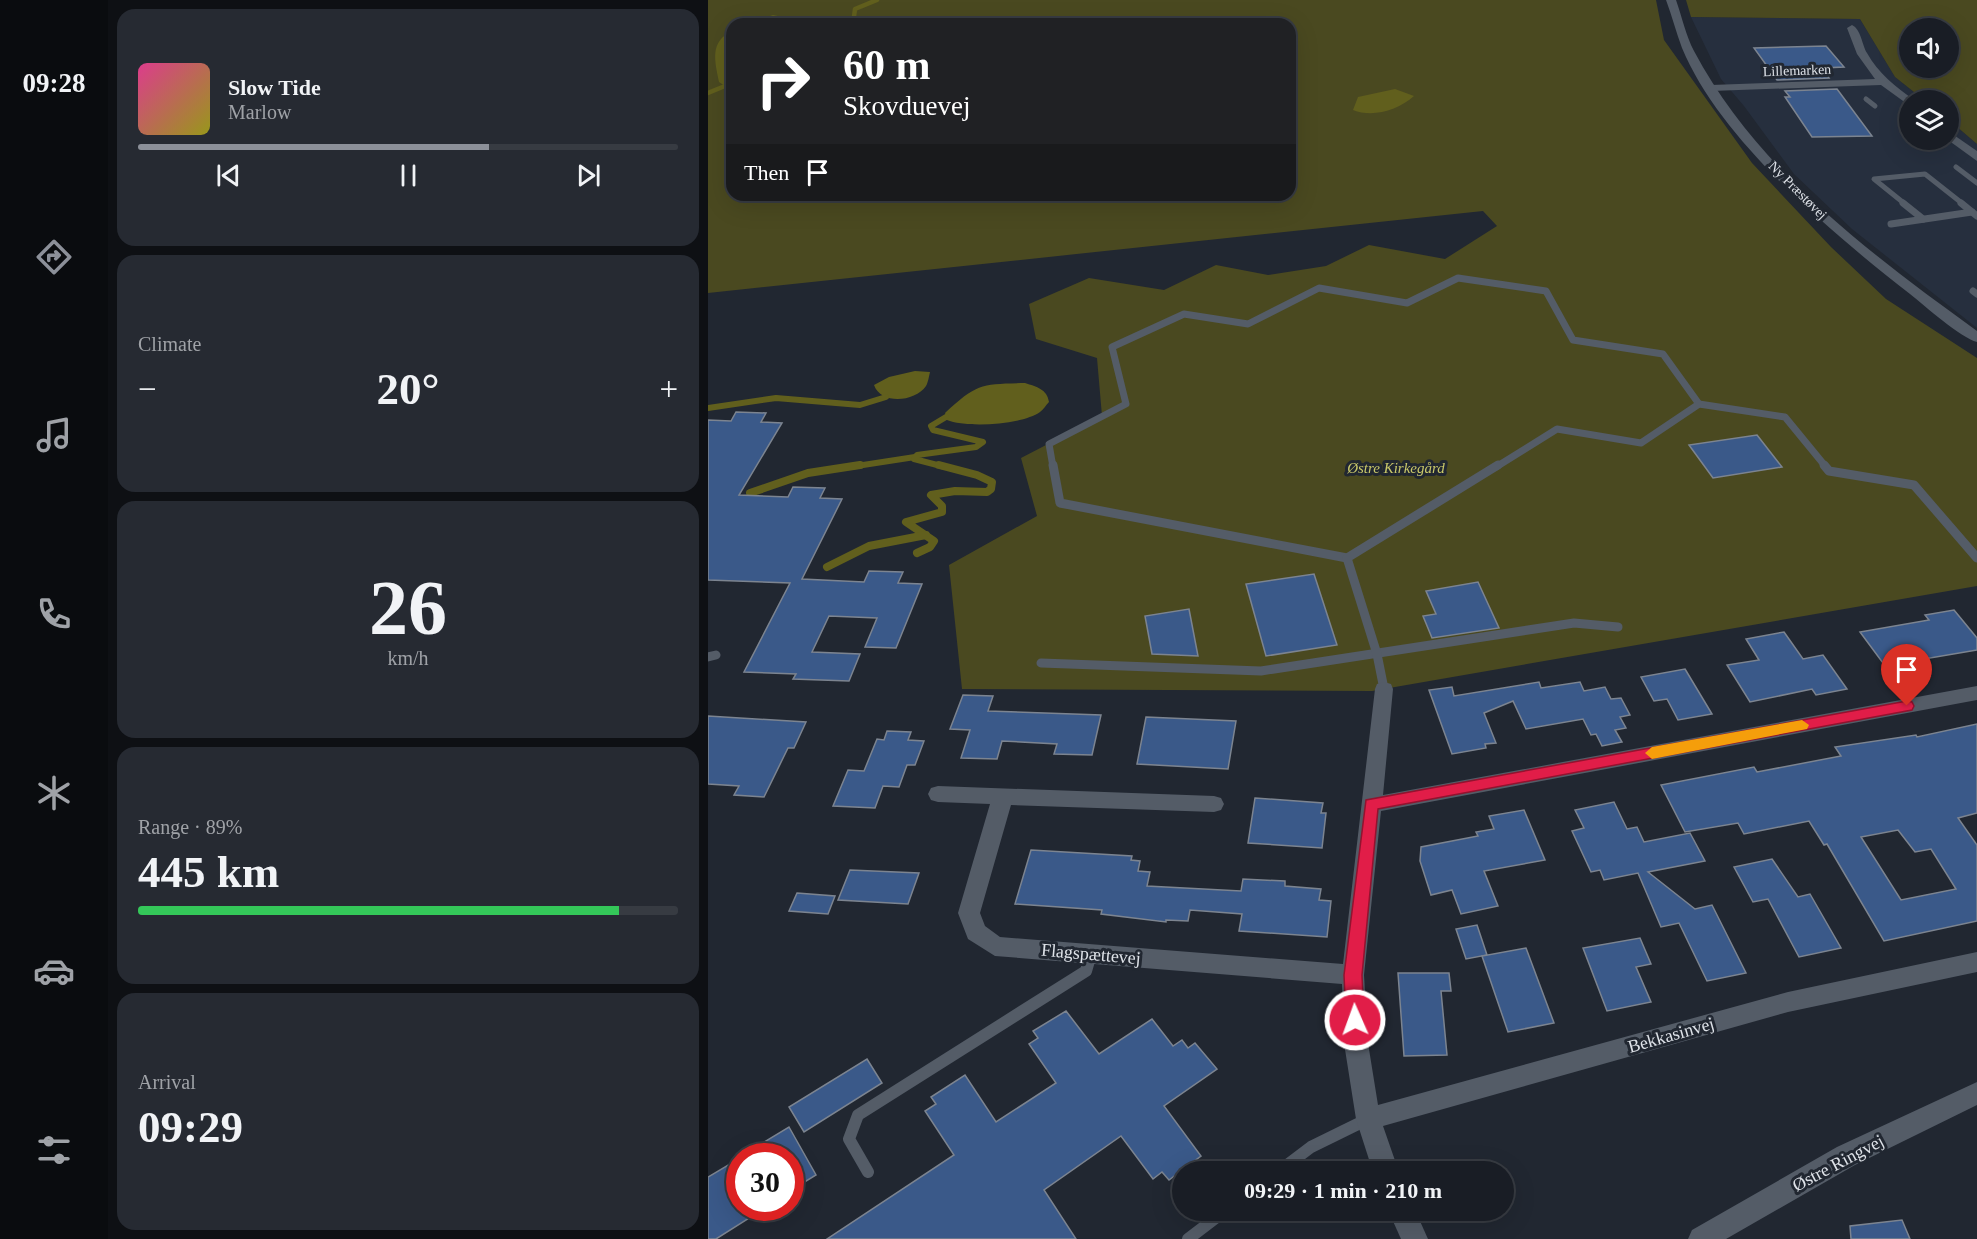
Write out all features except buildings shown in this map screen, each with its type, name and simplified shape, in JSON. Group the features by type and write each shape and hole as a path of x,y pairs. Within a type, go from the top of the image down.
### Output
{"street":[{"name":"Ny Præstøvej","path":"1671,0 1683,41 1744,135 1836,228 1977,338"},
{"path":"1852,28 1862,54 1883,82 1899,94"},
{"name":"Lillemarken","path":"1712,88 1883,82"},
{"path":"1959,143 1977,157"},
{"path":"1382,1161 1368,1119 1356,1042 1353,975 1384,689"},
{"path":"1371,805 1977,693"},
{"path":"938,794 1214,804"},
{"name":"Flagspættevej","path":"1003,796 969,913 976,932 995,946 1353,975"},
{"name":"Bekkasinvej","path":"1368,1119 1788,1002 1977,962"},
{"name":"Østre Ringvej","path":"1701,1239 1846,1156 1977,1093"},
{"path":"1406,1221 1415,1239"}],"lane":[{"path":"1866,99 1875,106"},
{"path":"1956,167 1977,183"},
{"path":"1923,219 1874,178 1925,174 1975,214"},
{"path":"1891,224 1975,214"},
{"path":"1700,404 1663,354 1573,340 1546,291 1458,278 1407,303 1319,288 1248,324 1184,314 1112,347 1126,404 1050,444 1059,503 1347,558 1557,429 1641,443 1700,404 1785,417 1829,471 1914,485 1977,558"},
{"path":"1347,558 1377,654 1384,689"},
{"path":"1041,663 1261,671 1574,623 1618,627"},
{"path":"868,1172 849,1139 858,1115 1086,971 1091,954"},
{"path":"1293,1161 1311,1147 1368,1119"},
{"path":"1188,1239 1212,1221"}],"shaded area":[{"path":"773,15 788,18 764,18"},
{"path":"1691,17 1860,19 1895,77 1911,90 1899,90 1899,150 1959,150 1959,129 1977,144 1977,328 1852,229 1794,174 1721,79"},
{"path":"725,35 725,86 719,82 715,53"},
{"path":"1395,89 1414,96 1393,109 1377,113 1353,110 1358,97"},
{"path":"915,371 930,372 928,381 921,391 907,398 884,396 874,385 889,377"},
{"path":"1025,383 1044,391 1049,402 1041,411 1032,416 994,424 967,424 947,420 945,413 965,396 981,387"}],"green space":[{"name":"Østre Kirkegård","path":"708,0 1656,0 1664,40 1752,163 1831,247 1886,299 1977,358 1977,586 1372,691 962,689 949,565 1037,516 1021,458 1102,416 1097,358 1036,339 1029,304 1089,278 1164,290 1216,265 1268,275 1326,266 1369,245 1445,259 1497,226 1483,211 708,293"},
{"path":"1686,0 1977,0 1977,144 1959,129 1959,90 1911,90 1895,77 1860,19 1691,17"}],"waterway":[{"path":"854,18 855,9 877,0"},
{"path":"708,93 725,86"},
{"path":"708,408 776,398 860,405 886,397"},
{"path":"945,467 914,459 917,455 976,447 983,442 933,430 931,426 946,417"},
{"path":"850,467 915,457"},
{"path":"750,493 808,473 860,465"},
{"path":"925,535 906,522 942,512 942,506 931,495 955,491 987,492 991,489 992,482 977,475 939,465"},
{"path":"827,567 869,546 925,535"},
{"path":"917,553 930,547 934,541 925,535"}],"slow traffic":[{"path":"1652,753 1802,725"}],"route":[{"path":"1355,1020 1353,975 1371,805 1907,706"}]}
